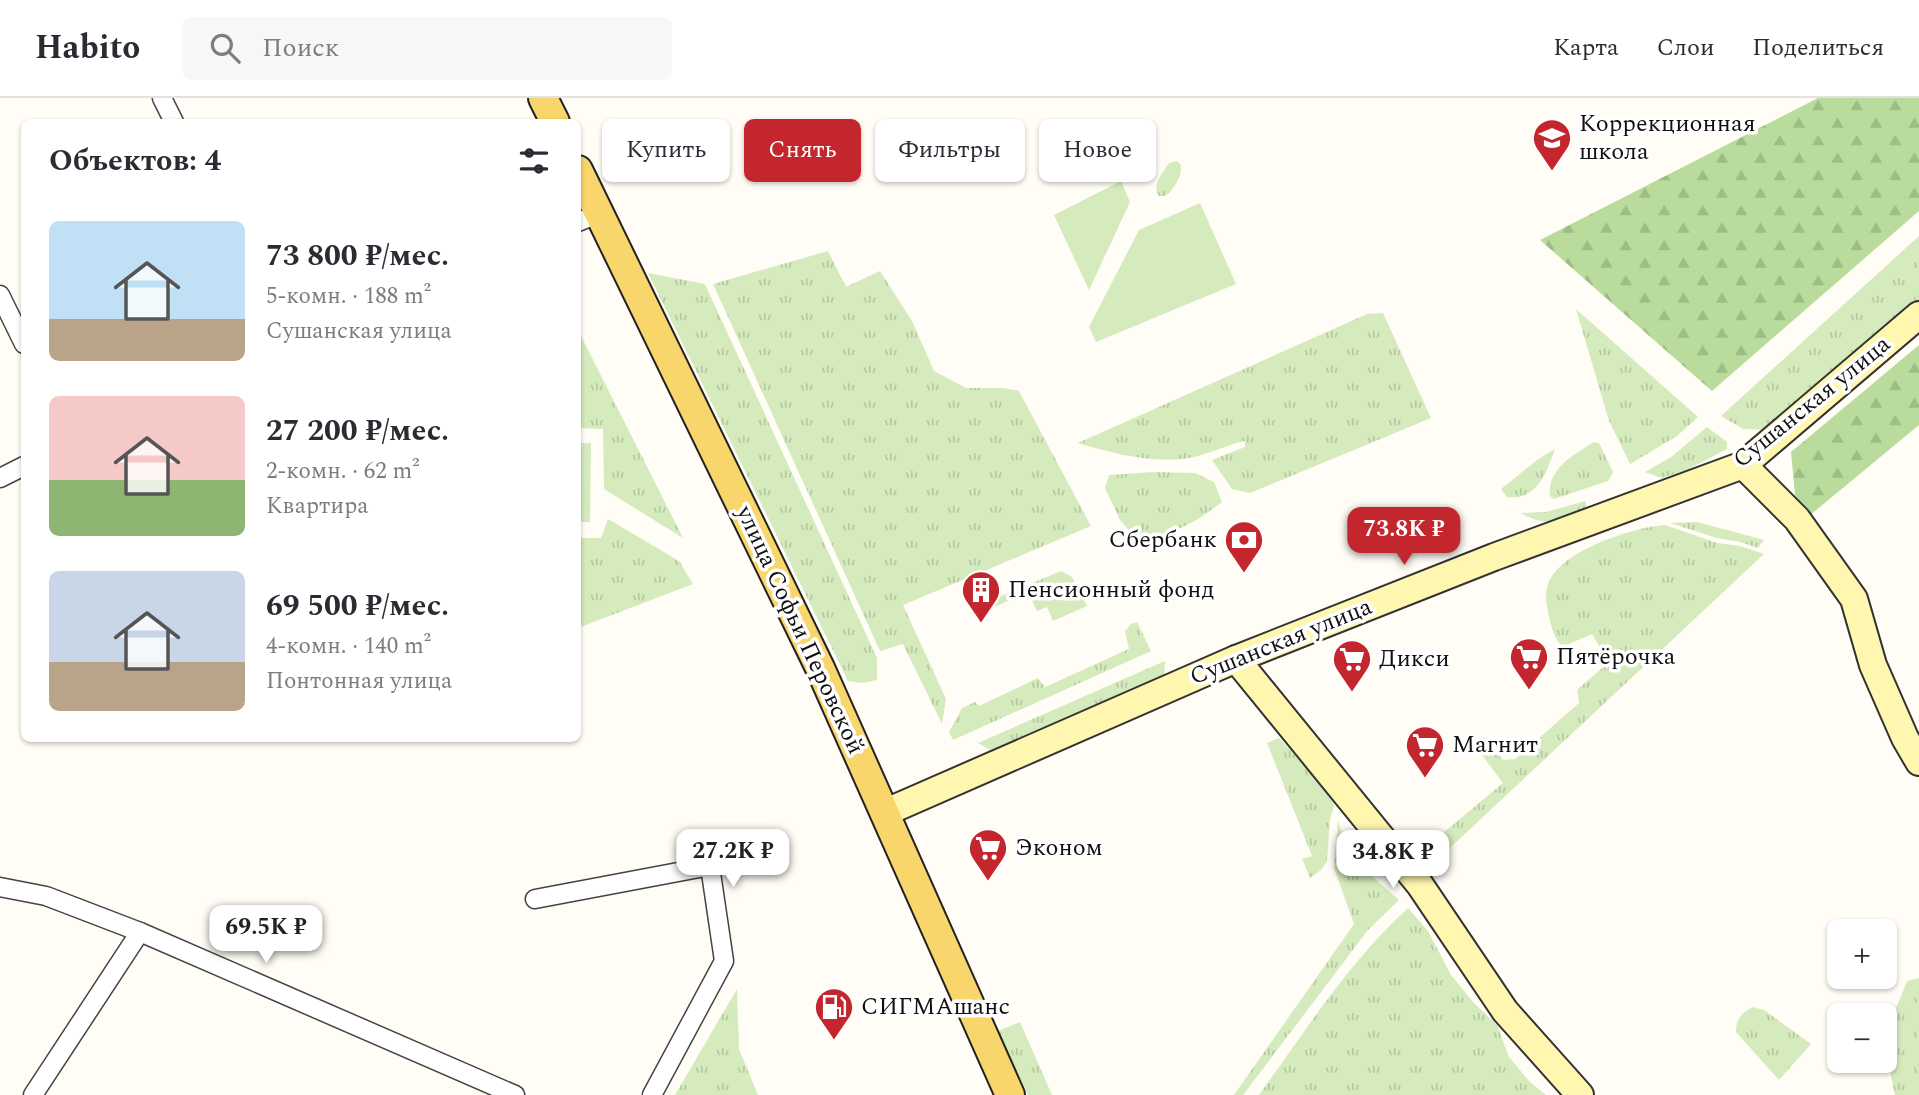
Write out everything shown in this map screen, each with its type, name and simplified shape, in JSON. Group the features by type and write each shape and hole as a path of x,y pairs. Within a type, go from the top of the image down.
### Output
{"main road":[{"path":"543,98 554,119"},
{"name":"улица Софьи Перовской","path":"581,184 588,218 820,668 1010,1095"},
{"name":"Сушанская улица","path":"884,813 1236,659 1494,557 1744,465 1919,315"},
{"path":"1744,465 1797,519 1854,599 1873,666 1905,738 1919,762"},
{"path":"1236,659 1420,885 1505,1011 1580,1095"}],"street":[{"path":"162,98 172,119"},
{"path":"0,295 21,338"},
{"path":"0,478 21,468"},
{"path":"536,899 710,866 723,961 652,1095"},
{"path":"0,887 46,896 140,932 509,1094"},
{"path":"33,1095 140,932"}],"green space":[{"path":"1818,98 1919,98 1919,211 1712,391 1540,240"},
{"path":"1177,161 1181,169 1177,182 1165,196 1159,196 1156,188 1159,179 1169,163"},
{"path":"1121,182 1130,202 1089,290 1054,215"},
{"path":"1200,203 1236,284 1096,342 1089,327 1139,230"},
{"path":"1919,236 1919,301 1771,430 1743,429 1721,416"},
{"path":"828,251 846,287 880,271 912,321 934,371 966,388 1019,391 1091,526 903,605 946,699 942,724 903,644 880,651 713,284"},
{"path":"648,273 705,284 877,658 877,680 861,683 848,681"},
{"path":"1576,309 1698,417 1677,436 1630,464 1609,421"},
{"path":"1383,313 1431,418 1250,493 1232,489 1212,460 1245,447 1245,441 1198,456 1169,460 1122,455 1078,443 1367,314"},
{"path":"581,336 683,538 604,489 603,429 581,428"},
{"path":"1919,345 1919,425 1809,516 1795,495 1791,452"},
{"path":"1707,427 1727,442 1727,449 1687,470 1661,478 1645,472 1671,457"},
{"path":"1594,442 1599,443 1613,472 1608,481 1554,499 1550,496 1550,486 1557,470 1570,457"},
{"path":"581,443 591,443 590,522 581,522"},
{"path":"1555,449 1544,475 1533,490 1517,497 1507,497 1501,489"},
{"path":"1195,473 1214,482 1222,502 1200,518 1152,543 1138,541 1120,520 1105,488 1109,475"},
{"path":"1585,501 1587,506 1555,521 1539,521 1521,513 1546,512"},
{"path":"608,519 679,561 693,584 581,627 581,538 601,538"},
{"path":"1697,522 1764,540 1758,548 1670,523"},
{"path":"1665,525 1717,543 1740,546 1764,554 1423,873 1415,862 1418,854 1503,783 1475,746 1484,737 1503,760 1515,759 1579,703 1577,690 1609,662 1592,634 1562,647 1557,640 1546,597 1548,585 1555,573 1566,562 1599,543 1635,530"},
{"path":"1061,571 1072,577 1087,606 1053,621 1047,607 1037,611 1028,592 981,613 977,606"},
{"path":"1137,622 1151,651 953,740 949,732 962,708 975,702 979,706 1038,678 1045,687 1129,649 1125,631"},
{"path":"1165,661 1164,677 990,750 978,743"},
{"path":"1279,738 1330,793 1334,806 1330,819 1327,861 1322,869 1310,878 1302,859 1312,856 1267,743"},
{"path":"1338,821 1350,857 1399,900 1368,930 1243,1095 1234,1095 1354,924 1334,868"},
{"path":"1408,908 1428,931 1451,975 1497,1025 1509,1057 1529,1081 1546,1095 1259,1095 1347,974"},
{"path":"1919,978 1919,1095 1895,1095 1891,1073 1897,1073 1897,1006 1907,981"},
{"path":"737,989 739,1049 758,1095 675,1095"},
{"path":"1752,1007 1764,1010 1811,1044 1779,1080 1736,1032 1740,1017"},
{"path":"1020,1022 1052,1095 1028,1095 998,1031"}],"place":[{"name":"Коррекционная школа","path":"1552,172"},
{"name":"Сбербанк","path":"1244,574"},
{"name":"Пенсионный фонд","path":"981,624"},
{"name":"Пятёрочка","path":"1529,691"},
{"name":"Дикси","path":"1352,693"},
{"name":"Магнит","path":"1425,779"},
{"name":"Эконом","path":"988,882"},
{"name":"СИГМАшанс","path":"834,1041"}]}
